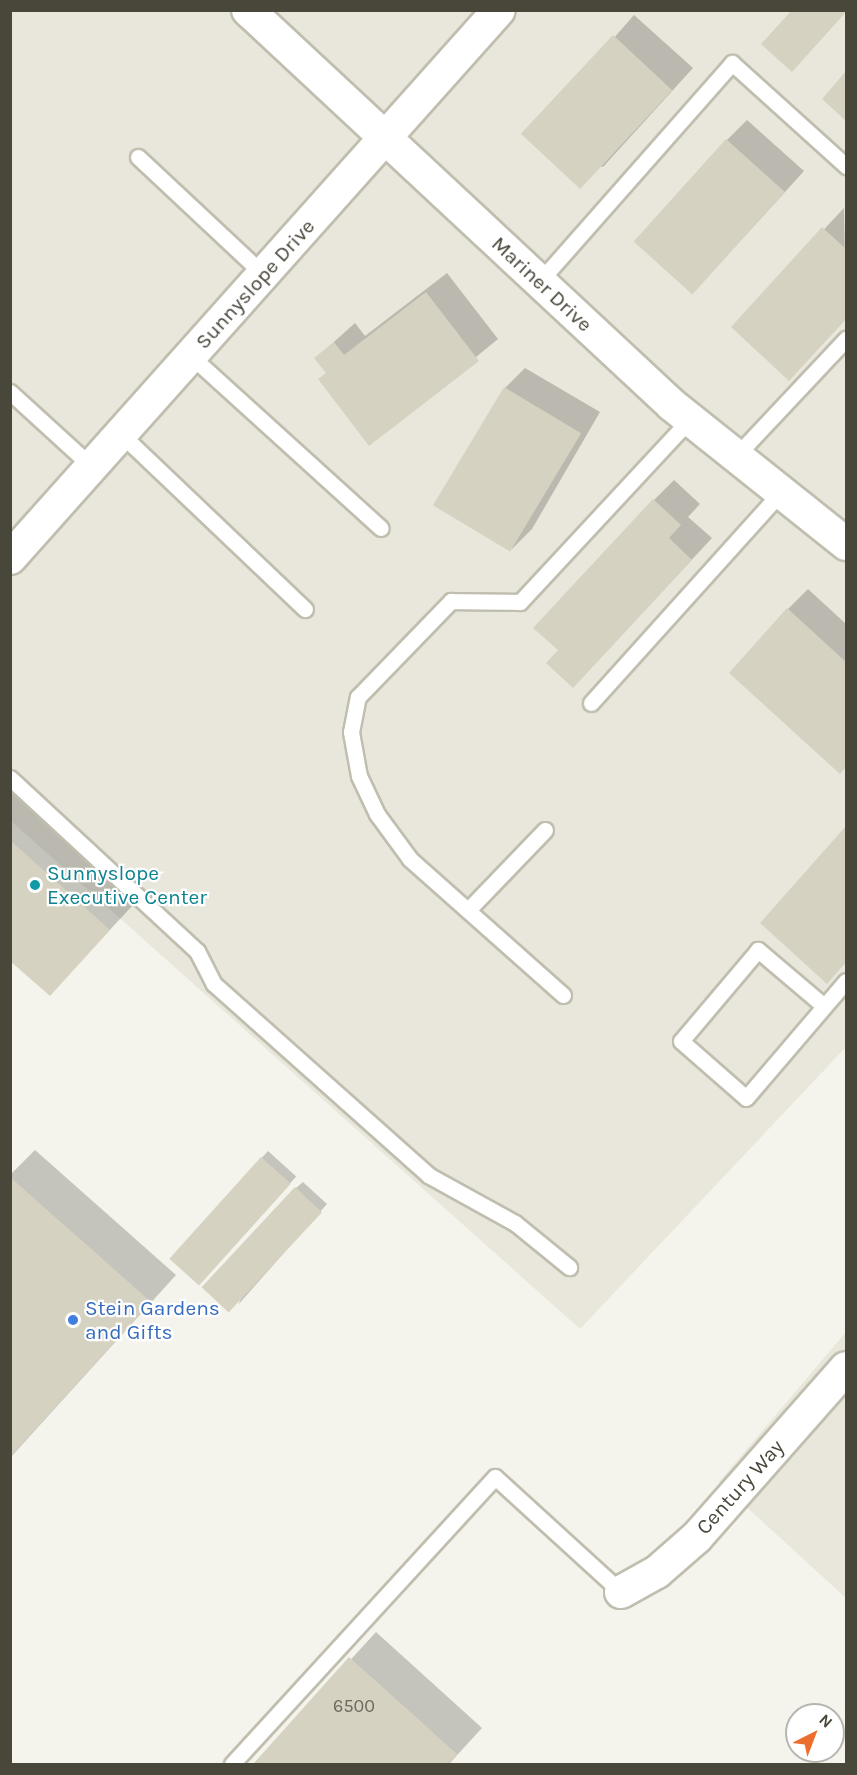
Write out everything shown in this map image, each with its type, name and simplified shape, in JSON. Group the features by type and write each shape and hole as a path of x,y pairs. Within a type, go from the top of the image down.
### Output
{"street":[{"name":"Mariner Drive","path":"248,10 538,282 690,419 846,544"},
{"name":"Sunnyslope Drive","path":"10,558 499,10"},
{"name":"Century Way","path":"621,1592 657,1572 696,1537 846,1368"}],"lane":[{"path":"538,282 732,63 846,166"},
{"path":"138,157 263,274"},
{"path":"736,456 846,339"},
{"path":"191,356 381,528"},
{"path":"10,392 92,467"},
{"path":"563,995 410,859 377,814 358,776 351,732 358,697 451,601 520,602 690,419"},
{"path":"121,434 304,609"},
{"path":"591,703 781,492"},
{"path":"10,778 197,951 214,984 428,1175 515,1223 569,1267"},
{"path":"468,910 544,830"},
{"path":"824,1006 758,950 681,1041 746,1098 846,981"},
{"path":"232,1764 495,1477 621,1592"}],"shaded area":[{"path":"11,11 846,11 846,1047 580,1329 11,821"},
{"path":"846,1332 846,1598 719,1482"}],"building":[{"path":"792,10 846,12 792,72 761,44"},
{"path":"613,35 672,90 580,189 521,134"},
{"path":"846,71 846,121 822,99"},
{"path":"726,139 785,192 692,294 634,242"},
{"path":"822,227 846,249 846,319 789,381 731,327"},
{"path":"426,292 479,361 369,446 318,379 326,373 314,358 334,342 344,355"},
{"path":"504,387 581,433 510,552 433,505"},
{"path":"653,499 681,525 669,538 692,560 573,688 546,663 558,650 533,628"},
{"path":"787,608 846,662 846,767 840,774 729,673"},
{"path":"846,826 846,962 827,984 760,923"},
{"name":"Sunnyslope Executive Center","path":"10,840 110,930 50,996 10,961"},
{"path":"261,1157 291,1184 199,1286 169,1259"},
{"name":"Stein Gardens and Gifts","path":"10,1177 151,1302 10,1457"},
{"path":"295,1187 322,1212 229,1312 202,1287"},
{"path":"349,1657 457,1754 448,1764 253,1764"}],"place":[{"name":"Sunnyslope Executive Center","path":"35,885"},
{"name":"Stein Gardens and Gifts","path":"73,1320"}]}
